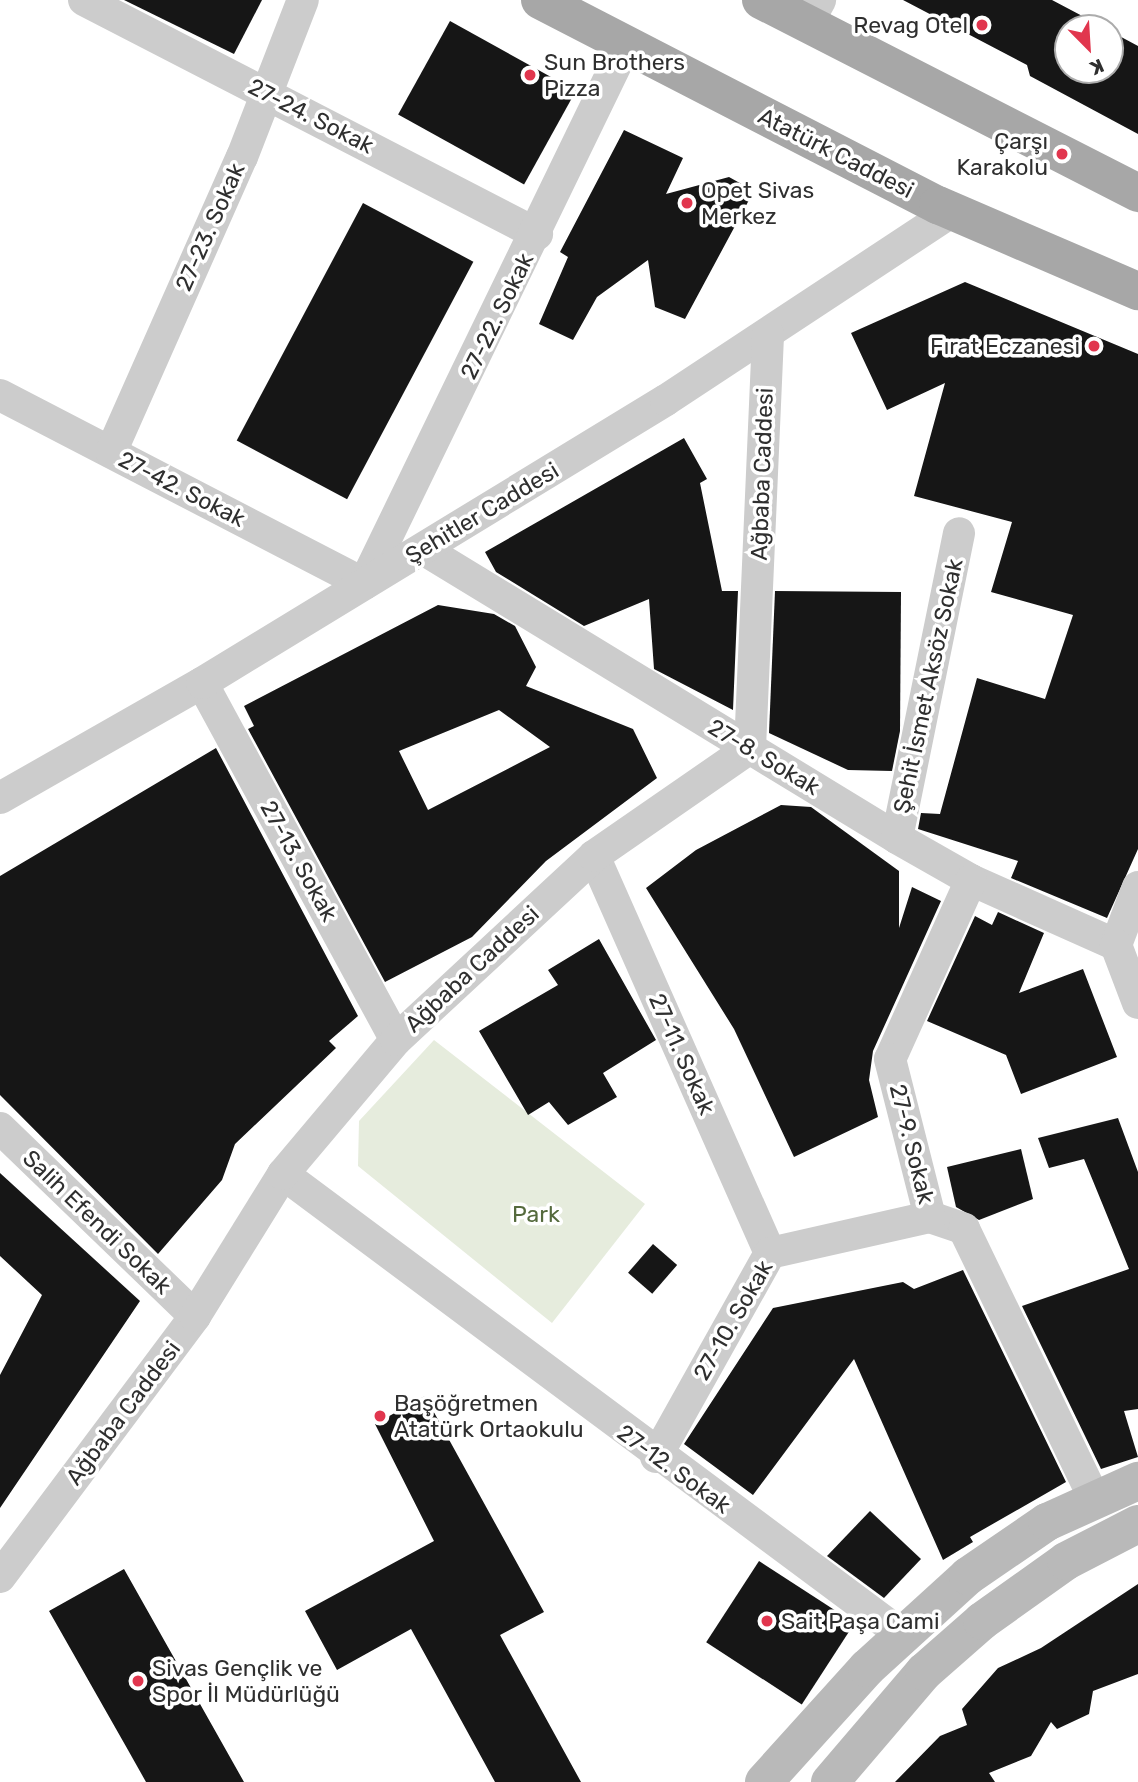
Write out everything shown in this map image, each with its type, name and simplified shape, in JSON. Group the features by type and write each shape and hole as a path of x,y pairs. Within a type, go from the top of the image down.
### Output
{"main road":[{"name":"Atatürk Caddesi","path":"540,0 625,46 953,211 1138,291"},
{"path":"761,0 814,11 1134,184"}],"street":[{"name":"27-24. Sokak","path":"84,0 537,234"},
{"name":"27-23. Sokak","path":"111,452 303,0"},
{"name":"27-22. Sokak","path":"364,583 537,234 625,46"},
{"name":"Şehitler Caddesi","path":"0,797 202,683 423,549 768,333 953,211"},
{"name":"Ağbaba Caddesi","path":"0,1577 195,1316 283,1174 396,1040 594,856 750,748 768,333"},
{"name":"27-42. Sokak","path":"0,395 364,583"},
{"name":"Şehit İsmet Aksöz Sokak","path":"897,838 959,533"},
{"name":"27-8. Sokak","path":"423,549 897,838 971,880 1116,945"},
{"name":"27-13. Sokak","path":"202,683 396,1040"},
{"name":"27-11. Sokak","path":"594,856 770,1253"},
{"name":"27-9. Sokak","path":"971,880 890,1059 930,1217 964,1229 1094,1498"},
{"path":"1138,887 1116,945 1138,1003"},
{"name":"Salih Efendi Sokak","path":"0,1128 195,1316"},
{"name":"27-12. Sokak","path":"283,1174 656,1457 901,1633"},
{"name":"27-10. Sokak","path":"656,1457 770,1253 930,1217"},
{"path":"764,1782 901,1633 996,1554 1094,1498 1138,1481"},
{"path":"830,1782 924,1672 982,1621 1066,1561 1138,1524"}],"green space":[{"name":"Park","path":"434,1040 645,1204 552,1323 358,1166 359,1121"}],"building":[{"path":"124,0 262,0 234,54"},
{"path":"903,0 1052,0 1078,14 1054,14 1054,84 1124,84 1124,38 1138,46 1138,134 1030,76 1027,65"},
{"path":"450,21 576,91 524,184 398,115"},
{"path":"624,130 683,158 666,194 729,177 747,187 749,200 685,319 655,307 648,260 597,297 573,340 539,324 568,257 560,252"},
{"path":"363,203 473,262 347,499 237,441"},
{"path":"965,282 1138,354 1138,849 1107,918 1011,878 1018,861 918,829 921,813 940,814 977,678 1045,699 1073,615 991,592 1012,522 914,496 945,383 887,410 851,333"},
{"path":"684,438 707,479 700,483 722,591 738,591 733,710 654,669 649,599 584,626 496,572 485,552"},
{"path":"775,591 901,592 900,731 892,771 848,770 769,733"},
{"path":"438,605 494,614 515,626 536,667 526,686 633,729 657,778 546,861 472,937 385,982 248,729 254,726 244,706","holes":["499,710 550,747 428,810 399,751"]},
{"path":"216,748 358,1016 329,1041 336,1048 235,1144 222,1180 158,1254 0,1095 0,876"},
{"path":"781,805 811,807 899,871 899,928 912,887 941,901 873,1051 869,1080 878,1117 794,1157 734,1029 646,888 696,850"},
{"path":"998,912 1044,933 1019,993 1083,969 1117,1057 1021,1094 1006,1055 927,1021 975,916 992,925"},
{"path":"599,939 656,1040 603,1073 617,1097 568,1125 549,1102 528,1115 479,1031 558,985 548,970"},
{"path":"1118,1118 1138,1172 1138,1409 1124,1411 1138,1457 1101,1469 1022,1306 1129,1269 1084,1159 1049,1168 1038,1138"},
{"path":"1021,1149 1033,1199 979,1220 956,1207 947,1167"},
{"path":"0,1173 140,1301 0,1508 0,1375 42,1295 0,1256"},
{"path":"653,1244 677,1265 652,1294 628,1273"},
{"path":"963,1270 1066,1482 970,1537 973,1542 943,1560 854,1359 753,1495 684,1444 773,1308 903,1282 914,1289"},
{"name":"Başöğretmen Atatürk Ortaokulu","path":"425,1396 544,1612 500,1635 581,1782 495,1782 411,1629 337,1670 305,1611 434,1541 375,1424"},
{"path":"870,1511 921,1559 884,1598 827,1556"},
{"name":"Sait Paşa Cami","path":"759,1561 855,1623 802,1704 706,1642"},
{"name":"Sivas Gençlik ve Spor İl Müdürlüğü","path":"124,1569 244,1782 146,1782 49,1611"},
{"path":"1138,1584 1138,1674 1093,1691 1089,1714 1057,1729 1051,1722 1031,1756 989,1773 995,1782 895,1782 940,1736 967,1725 962,1709 998,1668 1041,1648"}],"place":[{"name":"Revag Otel","path":"982,25"},
{"name":"Sun Brothers Pizza","path":"530,75"},
{"name":"Çarşı Karakolu","path":"1062,154"},
{"name":"Opet Sivas Merkez","path":"687,203"},
{"name":"Fırat Eczanesi","path":"1094,346"},
{"name":"Başöğretmen Atatürk Ortaokulu","path":"380,1416"},
{"name":"Sait Paşa Cami","path":"767,1621"},
{"name":"Sivas Gençlik ve Spor İl Müdürlüğü","path":"138,1681"}]}
